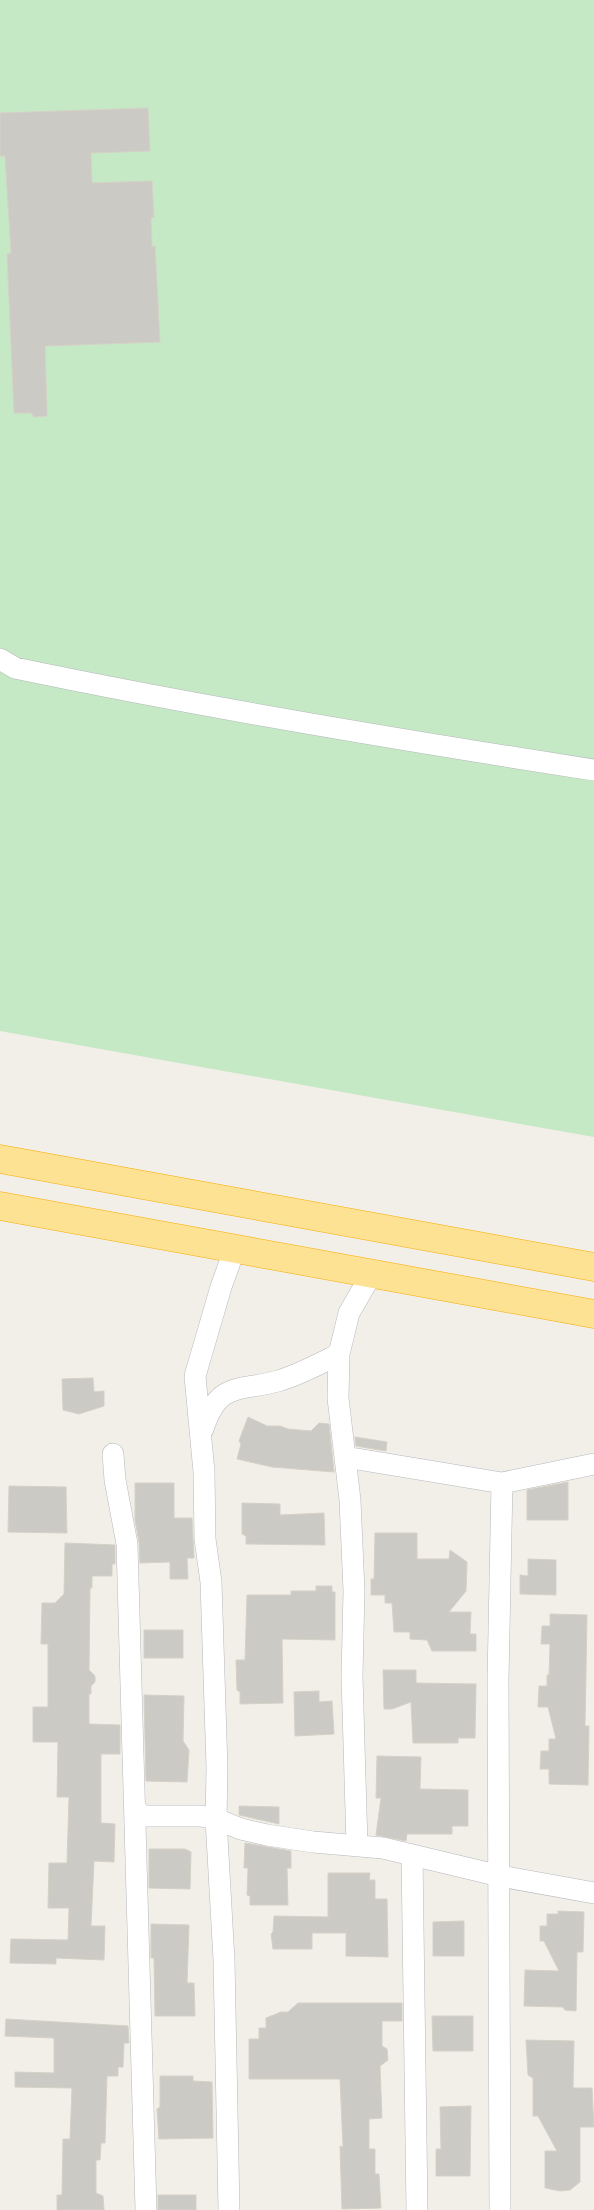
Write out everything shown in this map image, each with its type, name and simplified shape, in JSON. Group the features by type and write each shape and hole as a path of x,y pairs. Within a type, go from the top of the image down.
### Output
{"highway":[{"path":"0,1158 594,1267"},
{"path":"0,1206 594,1314"}],"street":[{"path":"0,659 15,668 151,694 375,734 594,770"},
{"path":"229,2210 224,1960 216,1819 217,1749 212,1582 205,1539 201,1434 195,1376 220,1287 235,1248"},
{"path":"357,1845 352,1676 354,1591 350,1500 338,1398 338,1354 349,1313 372,1273"},
{"path":"201,1434 214,1402 228,1392 298,1374 338,1354"},
{"path":"113,1454 115,1480 127,1544 146,2210"},
{"path":"346,1457 502,1483 594,1464"},
{"path":"500,2210 498,1680 502,1483"},
{"path":"135,1807 141,1816 202,1816 216,1819 241,1829 313,1842 383,1848 500,1876 594,1893"},
{"path":"412,1855 418,2210"}],"green space":[{"path":"0,0 594,0 594,1137 0,1031"}],"building":[{"path":"148,108 150,151 91,153 92,183 152,181 154,217 151,218 152,247 155,246 160,342 45,346 47,416 34,417 31,413 14,413 7,254 11,253 5,156 0,156 0,113"},
{"path":"93,1378 94,1392 104,1391 104,1406 79,1414 63,1410 62,1379"},
{"path":"248,1417 267,1426 311,1431 319,1423 329,1424 334,1472 272,1467 237,1459 241,1444 239,1441"},
{"path":"355,1437 387,1442 386,1451 356,1446"},
{"path":"568,1482 568,1520 527,1520 527,1490"},
{"path":"135,1483 174,1483 174,1518 192,1518 194,1558 187,1558 188,1579 170,1579 170,1562 140,1563 135,1520"},
{"path":"9,1486 66,1487 67,1533 8,1532"},
{"path":"242,1503 280,1504 280,1515 324,1513 325,1545 246,1544 246,1536 242,1534"},
{"path":"375,1533 417,1533 417,1559 449,1559 450,1550 467,1562 466,1591 449,1612 471,1612 470,1634 476,1634 476,1651 432,1651 427,1640 410,1639 410,1632 394,1632 392,1603 385,1603 385,1595 371,1595 371,1579 374,1579"},
{"path":"65,1543 115,1545 115,1564 112,1564 112,1576 92,1576 92,1588 90,1588 89,1670 95,1676 95,1682 91,1686 91,1694 89,1694 89,1724 120,1725 120,1754 101,1754 101,1823 115,1824 114,1862 94,1861 91,1926 105,1926 104,1960 56,1958 56,1964 10,1963 11,1939 68,1940 69,1908 48,1908 49,1863 67,1863 69,1797 57,1797 58,1742 33,1742 33,1707 48,1707 48,1644 41,1644 42,1603 55,1603 64,1594"},
{"path":"528,1559 556,1560 556,1595 520,1594 520,1575 528,1576"},
{"path":"316,1586 332,1586 332,1592 335,1592 335,1640 282,1639 283,1703 240,1704 240,1692 237,1690 236,1660 245,1660 247,1595 291,1595 291,1591 316,1591"},
{"path":"550,1614 587,1615 585,1726 589,1726 588,1785 549,1784 549,1769 540,1769 541,1751 549,1751 549,1739 556,1739 548,1707 538,1707 539,1686 547,1686 547,1675 549,1675 550,1644 541,1644 542,1626 550,1626"},
{"path":"144,1630 183,1630 183,1658 144,1658"},
{"path":"383,1670 416,1670 416,1683 476,1684 475,1738 458,1738 458,1743 413,1743 411,1702 392,1709 384,1709"},
{"path":"319,1691 319,1702 332,1701 334,1734 295,1736 294,1692"},
{"path":"144,1695 184,1696 183,1741 189,1750 187,1782 146,1781"},
{"path":"377,1756 421,1757 420,1789 468,1790 468,1826 452,1826 452,1834 407,1834 406,1841 376,1835 381,1798 376,1798"},
{"path":"239,1806 279,1807 279,1824 239,1815"},
{"path":"245,1843 291,1851 291,1868 287,1868 288,1905 250,1905 250,1896 247,1895 248,1868 244,1868"},
{"path":"149,1849 185,1849 191,1852 190,1889 149,1888"},
{"path":"328,1873 370,1873 369,1880 375,1880 375,1899 387,1899 388,1957 346,1956 346,1933 312,1933 312,1949 273,1949 271,1934 273,1932 274,1916 328,1917"},
{"path":"558,1911 584,1912 583,1952 577,1952 576,2011 565,2010 563,2007 524,2006 525,1970 559,1971 544,1941 540,1941 540,1926 547,1926 547,1914 558,1914"},
{"path":"464,1921 464,1956 433,1956 433,1922"},
{"path":"151,1924 189,1925 187,1983 194,1983 195,2016 155,2016 154,1958 151,1958"},
{"path":"298,2003 402,2003 402,2021 382,2021 382,2046 387,2049 388,2060 380,2066 382,2118 369,2119 369,2149 375,2149 375,2174 379,2174 381,2208 342,2209 340,2146 343,2147 340,2079 249,2079 249,2039 259,2039 259,2028 266,2028 266,2018 281,2012 288,2012"},
{"path":"432,2016 473,2016 473,2051 433,2051"},
{"path":"6,2019 128,2026 129,2043 124,2043 123,2067 118,2067 118,2076 107,2076 105,2143 101,2143 100,2160 96,2160 96,2193 103,2196 104,2210 57,2210 57,2195 62,2195 63,2139 70,2139 72,2088 15,2087 15,2072 54,2073 54,2038 5,2036"},
{"path":"526,2040 574,2041 573,2088 592,2088 594,2127 580,2127 580,2182 570,2190 560,2191 545,2188 545,2151 557,2151 538,2116 533,2116 533,2078 528,2075"},
{"path":"160,2076 193,2076 193,2081 212,2082 213,2138 159,2139 157,2109 160,2107"},
{"path":"471,2106 470,2176 436,2176 436,2149 441,2149 440,2107"},
{"path":"158,2195 196,2195 196,2210 158,2210"}]}
